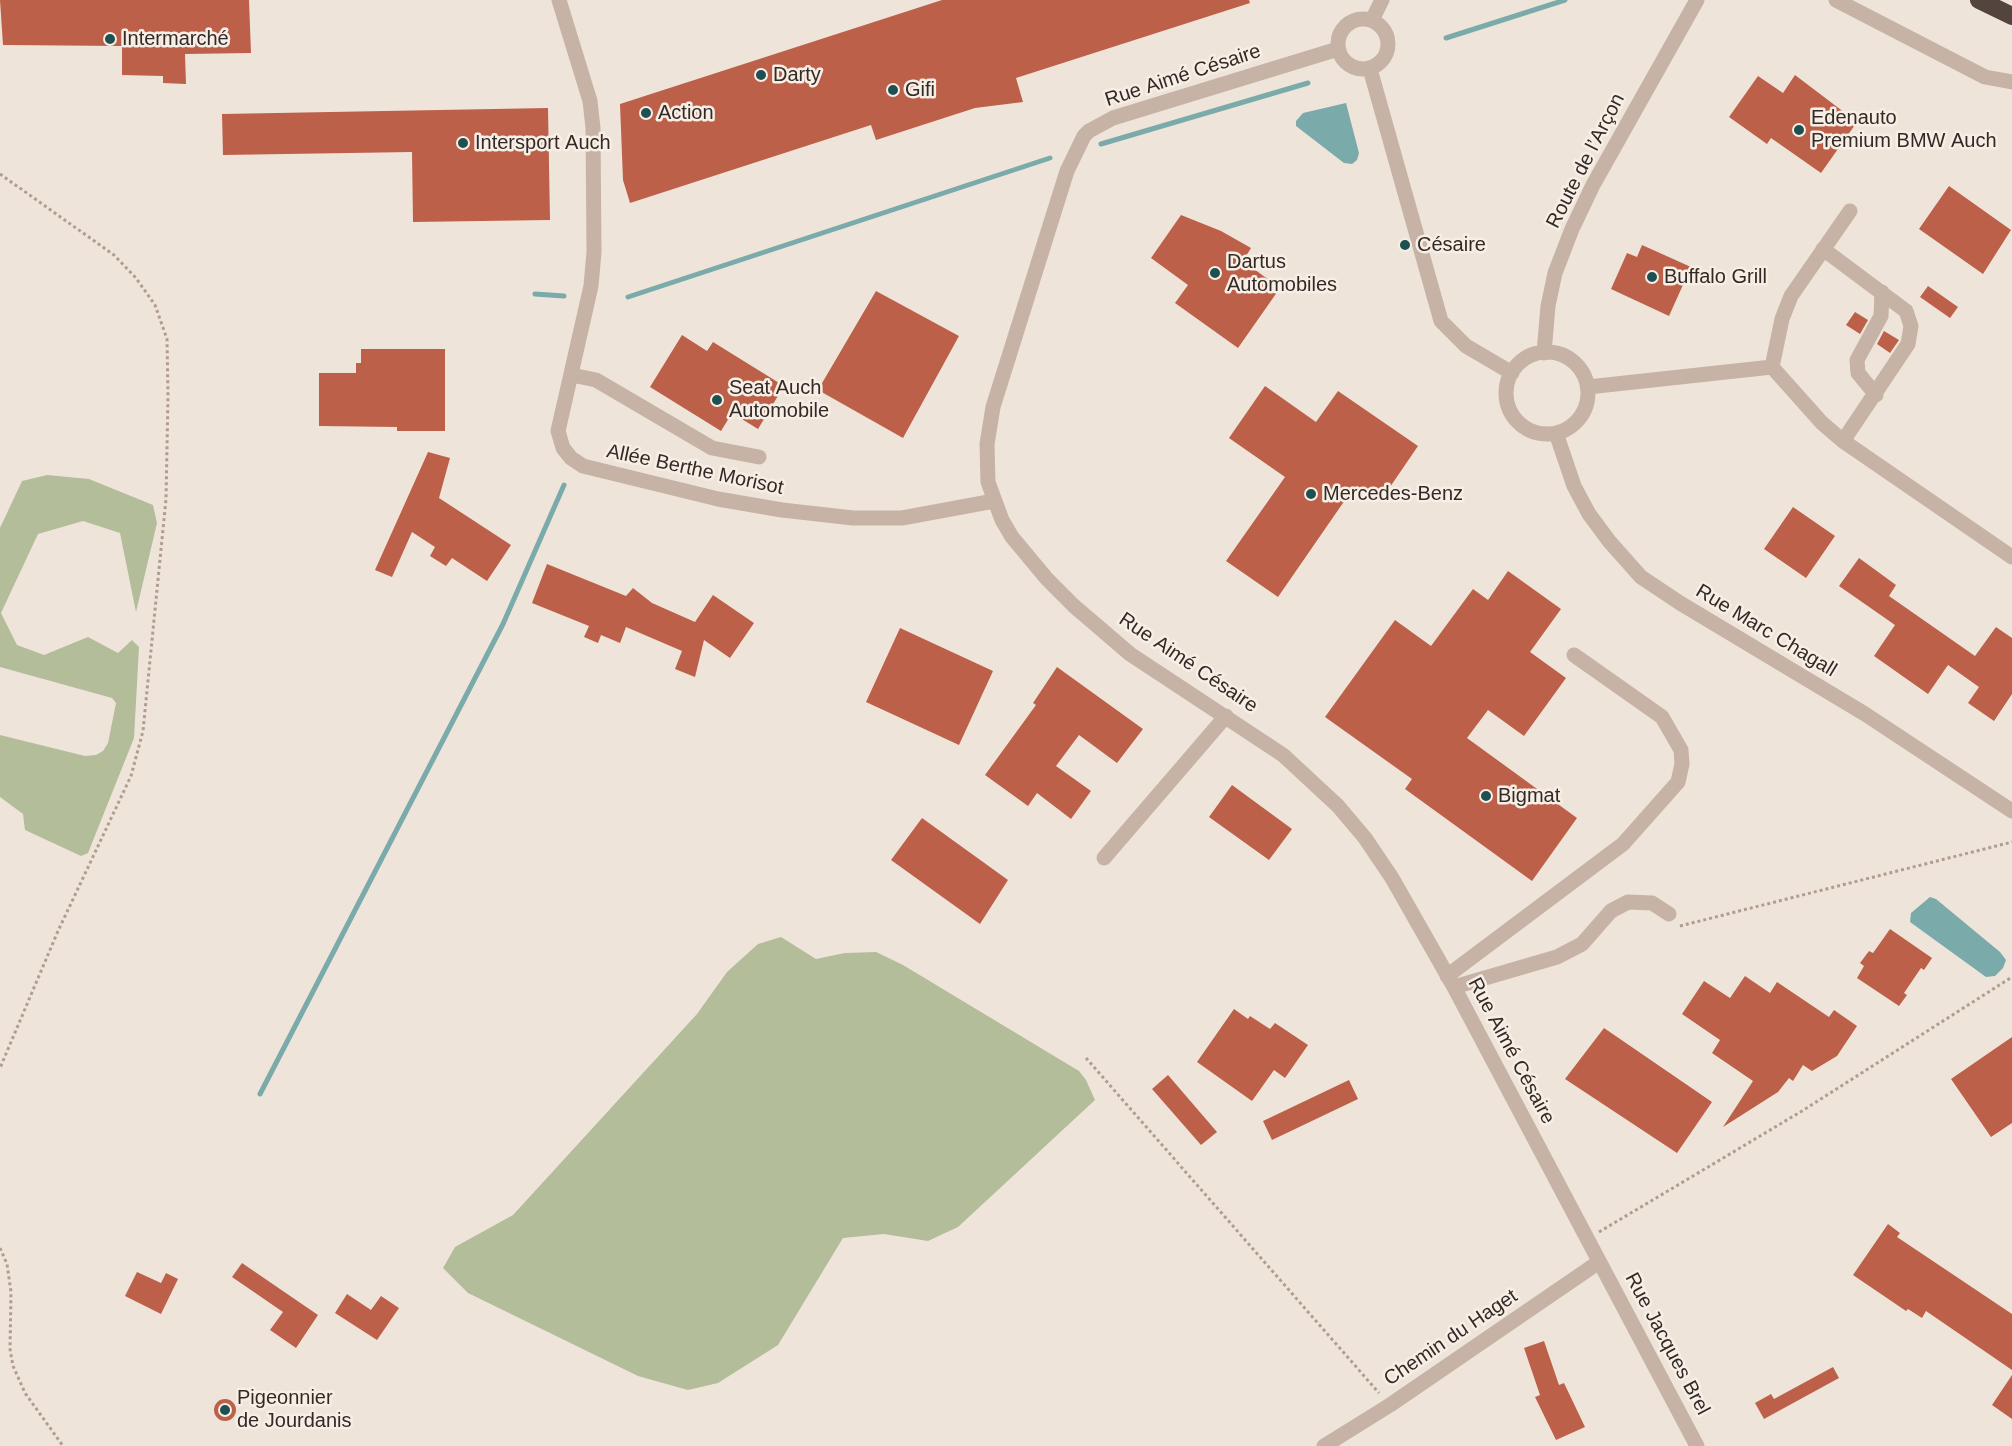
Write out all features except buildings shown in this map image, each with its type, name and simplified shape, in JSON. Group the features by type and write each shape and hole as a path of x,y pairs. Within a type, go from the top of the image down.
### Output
{"highway":[{"path":"1979,0 2012,16"}],"street":[{"name":"Allée Berthe Morisot","path":"559,0 590,101 593,128 594,252 591,286 558,430 563,448 583,466 718,499 782,510 853,518 902,518 994,501"},
{"path":"1372,20 1382,0"},
{"name":"Route de l’Arçon","path":"1544,353 1548,306 1556,273 1572,229 1598,176 1697,0"},
{"path":"1836,0 1985,77 2012,82"},
{"path":"1363,19 1372,20 1381,26 1387,35 1389,45 1386,55 1380,64 1370,69 1350,66 1338,49 1340,32 1346,25 1363,19"},
{"name":"Rue Aimé Césaire","path":"1338,49 1113,118 1084,136 1067,171 993,407 986,464 994,501 1012,537 1047,579 1074,606 1130,654 1283,755 1338,806 1365,838 1392,878 1450,981 1599,1262"},
{"path":"1370,69 1442,321 1466,346 1512,373"},
{"path":"1772,367 1782,319 1791,296 1850,211"},
{"path":"1823,249 1906,311 1911,334 1908,344 1876,395 1843,441"},
{"path":"1876,395 1858,374 1857,360 1881,316 1882,292"},
{"path":"1544,353 1563,356 1572,361 1580,368 1588,387 1587,404 1579,420 1556,433 1547,434 1528,429 1514,417 1506,391 1512,373 1526,359 1544,353"},
{"path":"1588,387 1772,367"},
{"path":"1772,367 1822,423 1843,441 2012,557"},
{"path":"572,375 596,380 712,448 759,457"},
{"name":"Rue Marc Chagall","path":"1556,433 1574,486 1589,514 1641,577 1680,603 1865,714 2012,811"},
{"path":"1450,981 1623,844 1678,782 1682,764 1681,750 1662,717 1574,654"},
{"path":"1104,858 1226,716"},
{"path":"1450,981 1557,957 1582,944 1611,911 1628,902 1652,903 1670,914"},
{"name":"Chemin du Haget","path":"1324,1446 1390,1405 1599,1262"},
{"name":"Rue Jacques Brel","path":"1599,1262 1697,1446"}],"path":[{"path":"0,174 114,255 136,278 155,305 167,339 168,396 166,499 143,731 131,776 58,931 0,1068"},
{"path":"1680,926 2012,842"},
{"path":"1587,1239 1802,1111 2012,977"},
{"path":"1086,1058 1390,1405"},
{"path":"0,1248 7,1264 11,1292 10,1350 13,1366 25,1393 63,1446"}],"green space":[{"path":"47,475 89,479 153,505 157,523 136,612 120,533 83,521 38,534 1,613 17,645 44,655 88,637 118,653 132,640 139,647 134,738 88,853 81,856 25,830 23,814 0,797 0,735 85,756 96,755 103,751 108,743 116,703 112,698 0,667 0,528 22,481"},
{"path":"781,937 816,959 845,953 876,952 903,965 1079,1071 1095,1100 958,1227 928,1241 884,1234 843,1238 778,1345 718,1383 688,1390 638,1376 468,1293 443,1268 455,1247 513,1215 697,1014 727,972 758,944"}],"water":[{"path":"1346,103 1359,153 1357,160 1352,164 1344,163 1296,126 1296,121 1303,113"},
{"path":"1930,897 1936,899 2000,952 2006,960 2003,968 1995,976 1986,977 1910,922 1911,913"}],"waterway":[{"path":"1446,38 1565,0"},
{"path":"1101,144 1308,83"},
{"path":"628,297 1050,158"},
{"path":"535,294 564,296"},
{"path":"260,1094 503,624 564,485"}],"place":[{"name":"Intermarché","path":"110,39"},
{"name":"Darty","path":"761,75"},
{"name":"Gifi","path":"893,90"},
{"name":"Action","path":"646,113"},
{"name":"Edenauto Premium BMW Auch","path":"1799,130"},
{"name":"Intersport Auch","path":"463,143"},
{"name":"Césaire","path":"1405,245"},
{"name":"Dartus Automobiles","path":"1215,273"},
{"name":"Buffalo Grill","path":"1652,277"},
{"name":"Seat Auch Automobile","path":"717,400"},
{"name":"Mercedes-Benz","path":"1311,494"},
{"name":"Bigmat","path":"1486,796"},
{"name":"Pigeonnier de Jourdanis","path":"225,1410"}]}
